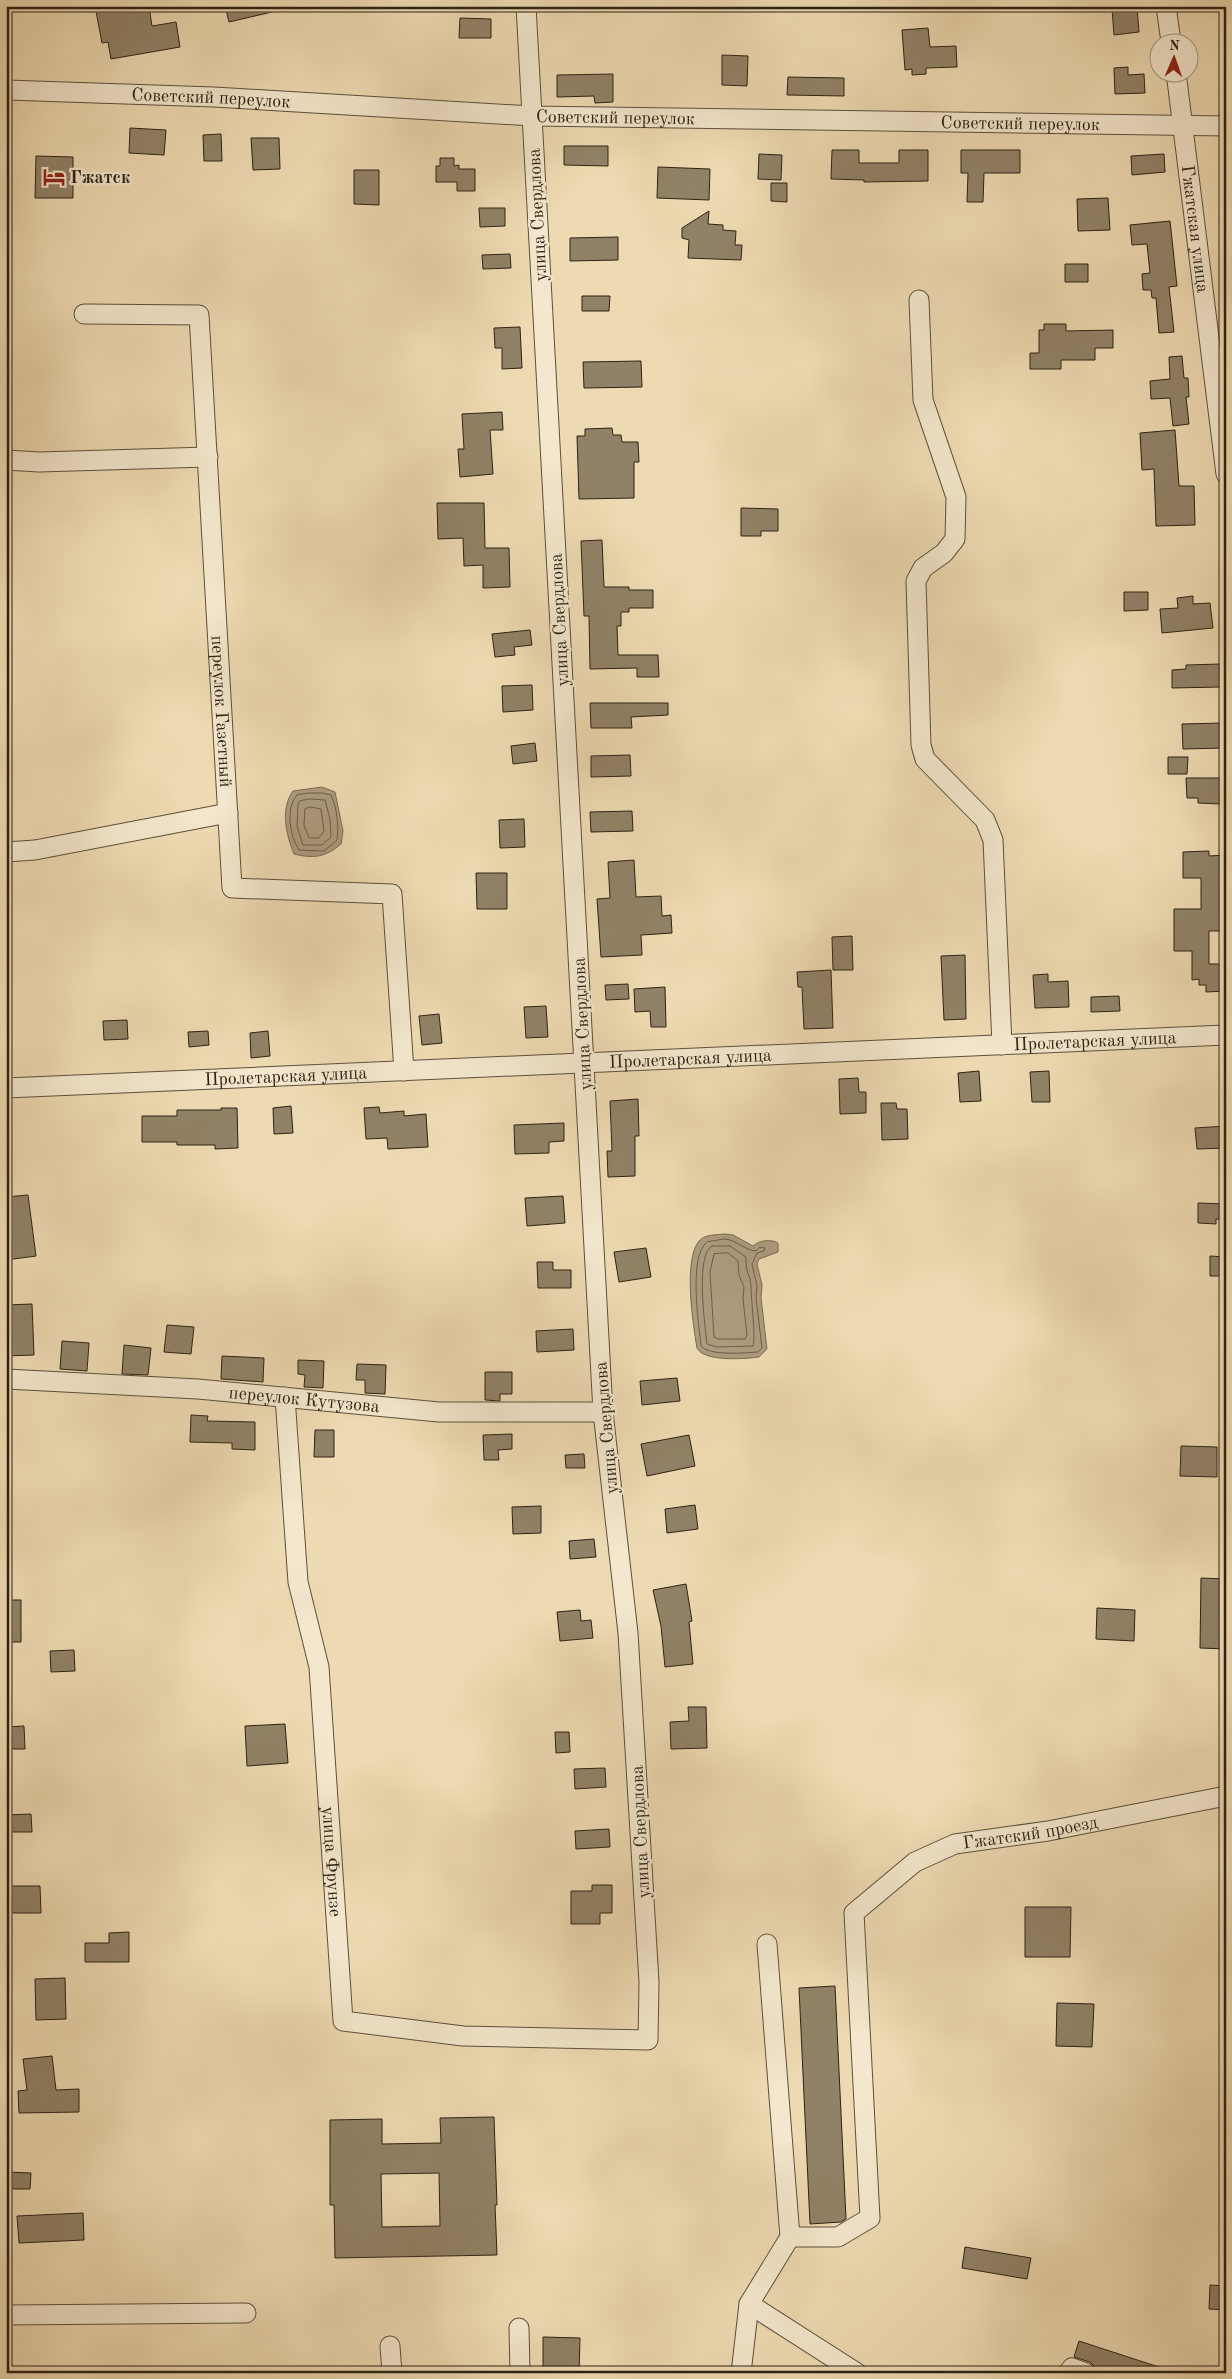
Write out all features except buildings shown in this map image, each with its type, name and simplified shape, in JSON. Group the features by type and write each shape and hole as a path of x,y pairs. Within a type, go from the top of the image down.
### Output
{"street":[{"name":"улица Свердлова","path":"526,6 603,1412 628,1633 649,1982 648,2040"},
{"path":"1166,6 1170,32"},
{"name":"Гжатская улица","path":"1177,82 1226,474"},
{"name":"Советский переулок","path":"6,90 214,97 532,116 1226,126"},
{"path":"920,300 923,400 956,496 955,539 944,553 923,568 916,581 921,745 925,758 985,820 993,840 1002,1045"},
{"name":"переулок Газетный","path":"84,314 200,315 232,888 392,894 404,1071"},
{"path":"6,460 40,462 208,457"},
{"path":"6,852 34,850 228,813"},
{"name":"Пролетарская улица","path":"6,1088 1226,1035"},
{"name":"переулок Кутузова","path":"6,1379 198,1389 439,1412 603,1412"},
{"name":"улица Фрунзе","path":"286,1397 298,1582 318,1668 343,2021 463,2036 648,2040"},
{"name":"Гжатский проезд","path":"790,2237 838,2237 870,2218 854,1913 915,1862 955,1844 1048,1831 1226,1796"},
{"path":"741,2373 749,2304 790,2237 767,1944"},
{"path":"749,2304 857,2373"},
{"path":"6,2315 246,2313"},
{"path":"519,2328 520,2373"},
{"path":"390,2346 392,2373"},
{"path":"1068,2373 1072,2368 1086,2373"}],"water":[{"path":"322,787 335,792 343,831 341,844 330,852 319,856 294,854 287,830 285,814 289,798 293,791"},
{"path":"725,1234 733,1235 753,1246 758,1242 765,1241 778,1243 778,1252 759,1259 757,1264 762,1285 761,1298 767,1349 759,1357 716,1358 708,1356 697,1348 690,1293 691,1263 694,1250 699,1241 704,1237"}],"place":[{"name":"Гжатск","path":"54,177"}]}
